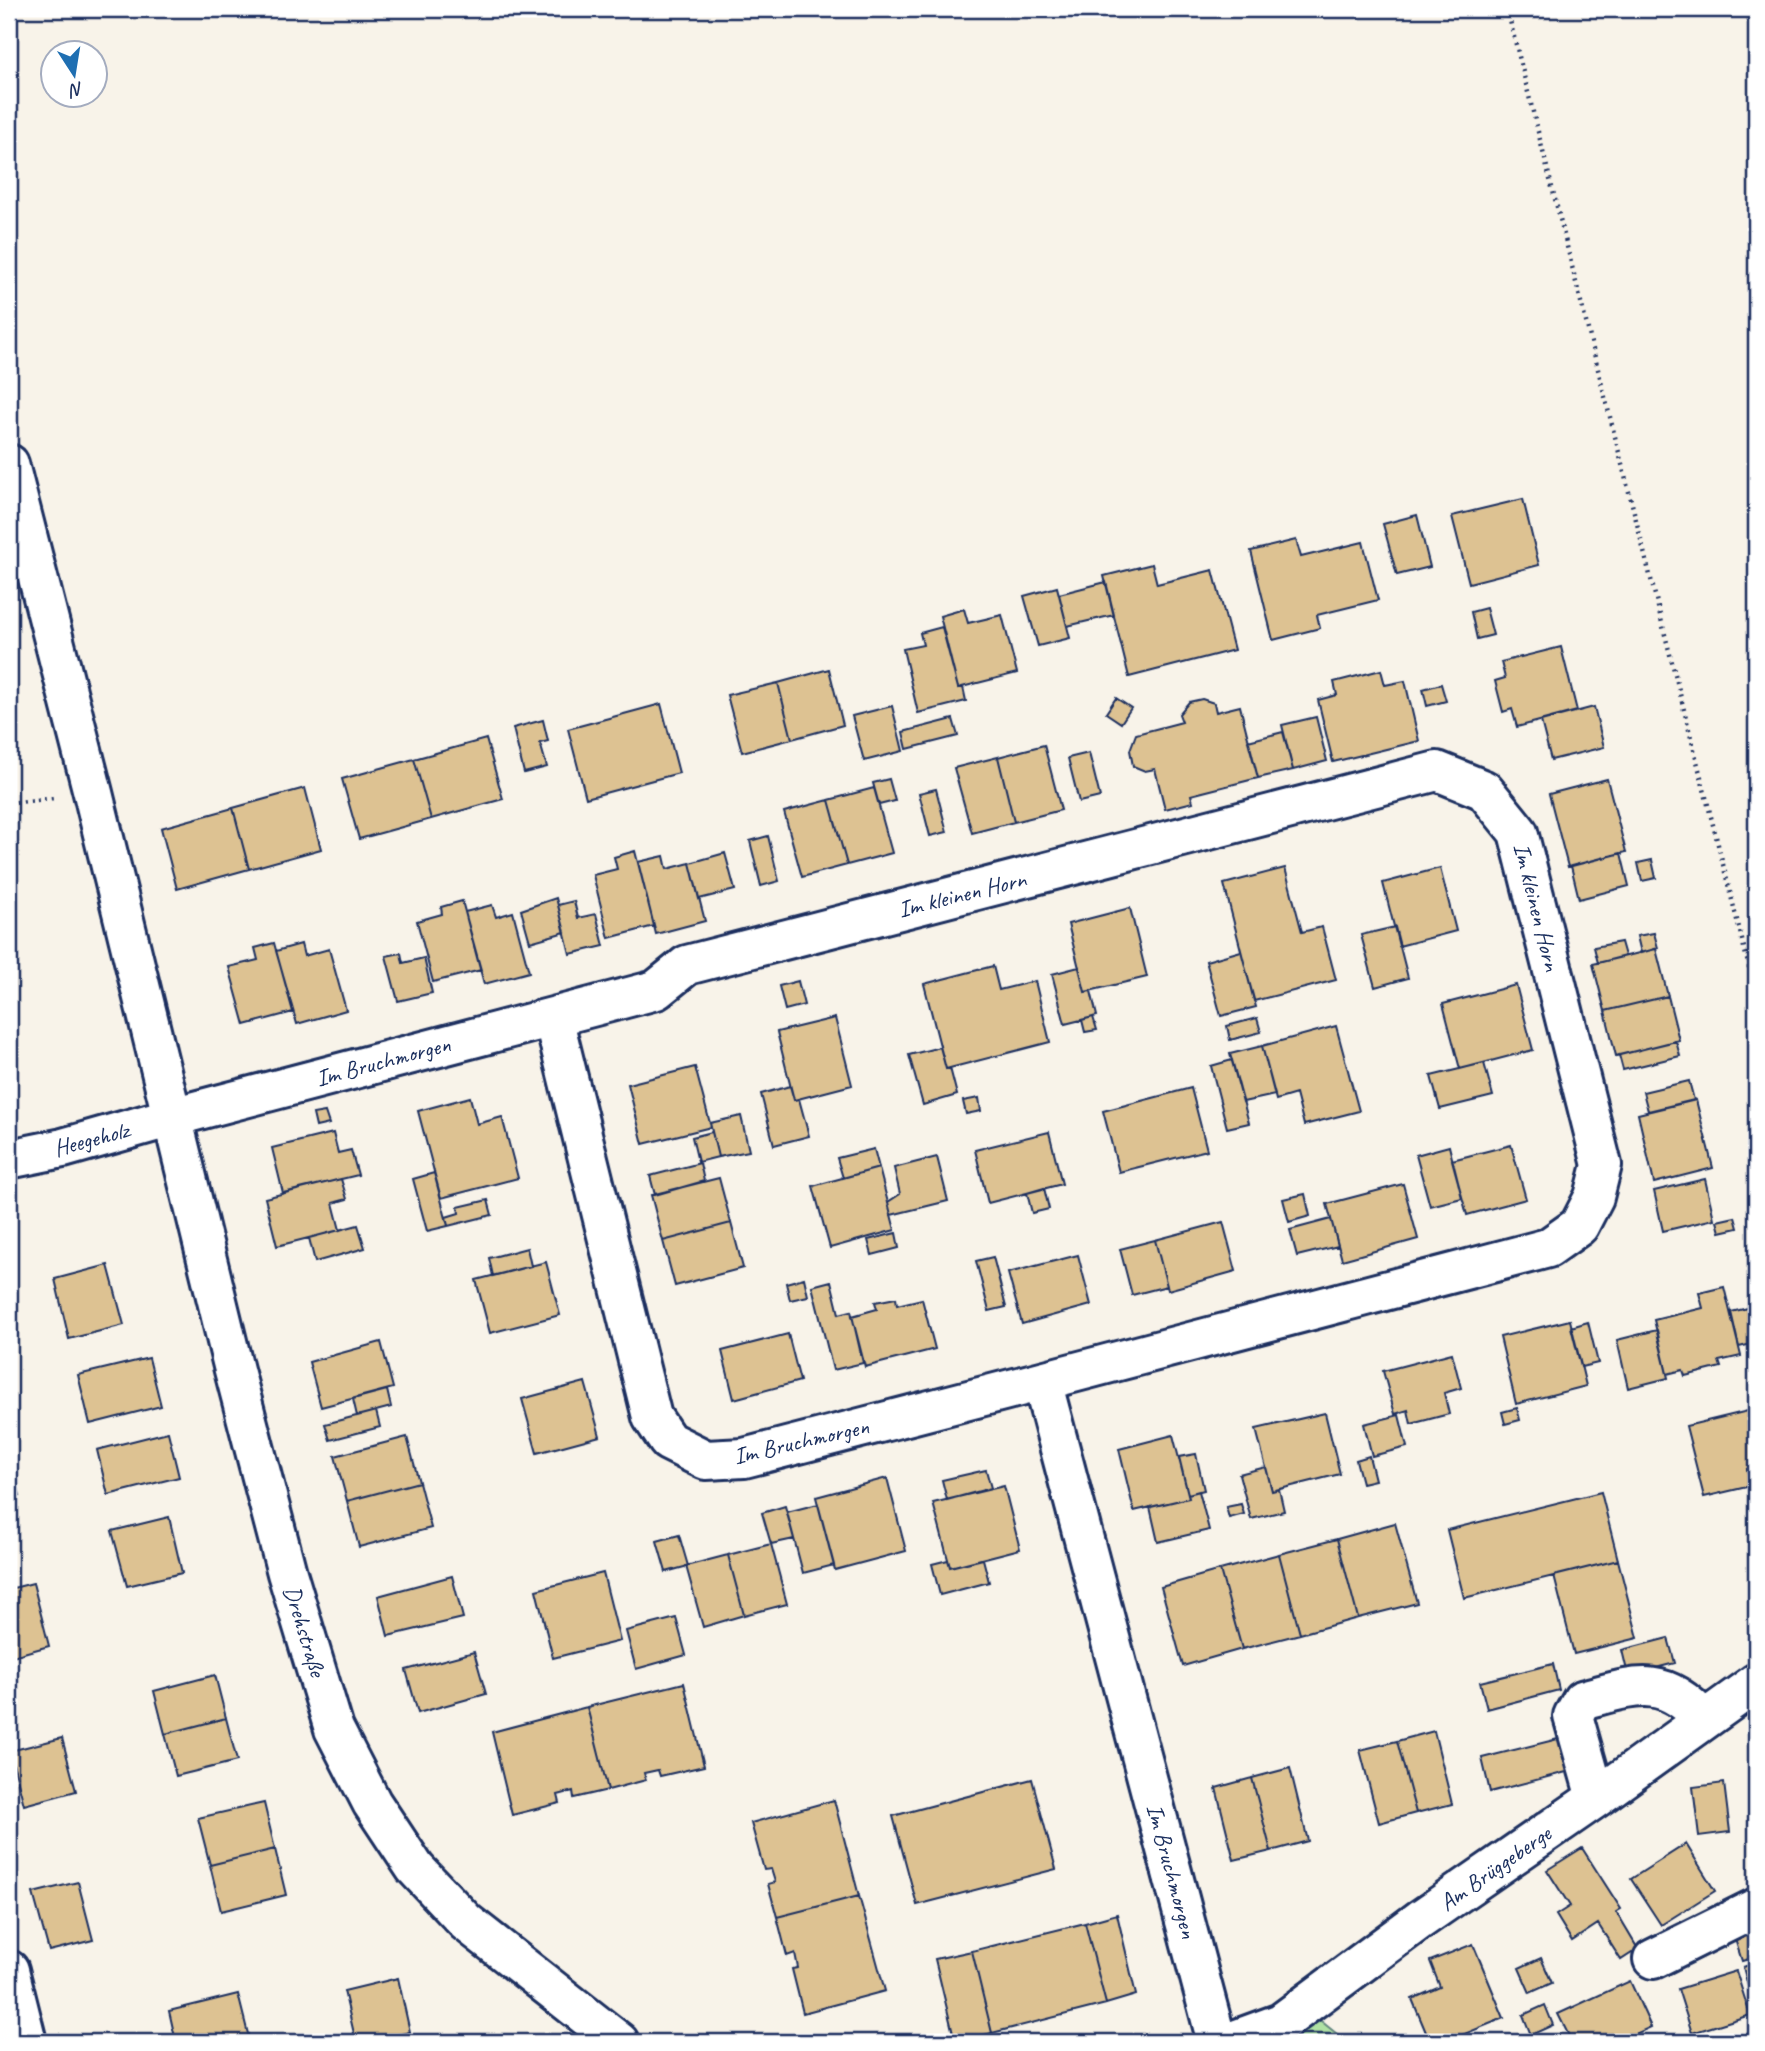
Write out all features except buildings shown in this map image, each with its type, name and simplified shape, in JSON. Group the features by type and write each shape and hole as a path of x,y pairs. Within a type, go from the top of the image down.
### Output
{"street":[{"name":"Drehstraße","path":"9,464 93,793 234,1370 287,1573 334,1729 372,1803 415,1868 466,1922 619,2042"},
{"name":"Im kleinen Horn","path":"552,1017 656,990 687,965 1437,771 1484,790 1518,832 1602,1165 1594,1197 1579,1226 1548,1248 1042,1381"},
{"name":"Im Bruchmorgen","path":"172,1117 552,1017 652,1417 668,1441 706,1460 744,1458 1042,1381 1217,2042"},
{"name":"Heegeholz","path":"9,1159 63,1148 172,1117"},
{"name":"Am Brüggeberge","path":"1229,2042 1281,2022 1421,1919 1756,1683"},
{"path":"1596,1798 1573,1716 1582,1700 1638,1686 1663,1689 1688,1703 1703,1720"},
{"path":"1653,1959 1756,1908"},
{"path":"9,1970 27,2042"}],"path":[{"path":"1507,9 1756,995"}],"green space":[{"path":"1316,2017 1347,2042 1265,2042"}],"waterway":[{"path":"1747,2042 1756,2039"}]}
